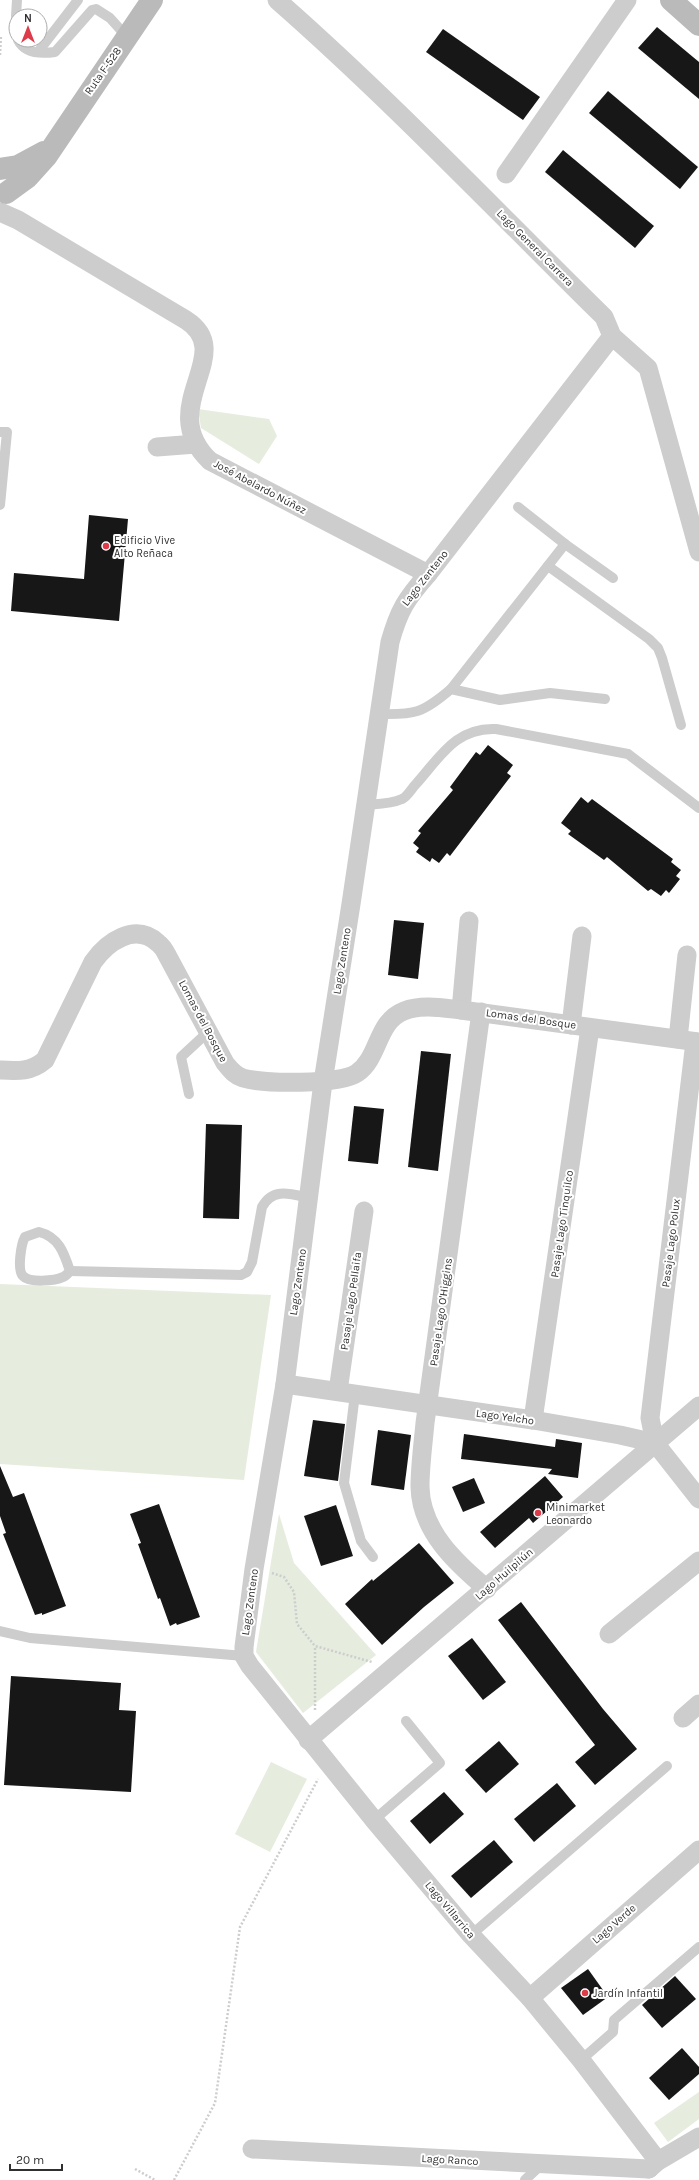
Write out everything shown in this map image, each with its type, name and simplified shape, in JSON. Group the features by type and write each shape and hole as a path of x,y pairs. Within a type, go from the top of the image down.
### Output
{"main road":[{"name":"Ruta F-528","path":"1,198 36,170 152,0"},
{"path":"671,0 699,26"},
{"name":"Ruta F-528","path":"0,169 18,166 31,160 54,143"}],"street":[{"name":"Lago General Carrera","path":"277,0 326,43 429,140 604,318 612,336 648,368 699,552"},
{"path":"506,174 627,0"},
{"name":"José Abelardo Núñez","path":"1,198 18,220 186,320 198,330 204,342 204,356 189,407 188,416 190,430 202,453 220,467 428,574"},
{"name":"Lago Zenteno","path":"244,1656 254,1569 285,1384 323,1082 390,642 397,617 406,599 428,574 612,336"},
{"path":"157,447 196,444"},
{"path":"461,1010 469,921"},
{"name":"Lomas del Bosque","path":"0,1070 26,1071 38,1066 45,1060 93,962 102,949 114,940 136,934 158,943 168,955 225,1063 233,1073 242,1078 254,1080 323,1082 346,1077 356,1073 367,1064 376,1049 384,1026 391,1019 403,1011 436,1007 691,1041"},
{"path":"571,1025 582,936"},
{"name":"Pasaje Lago Polux","path":"655,1444 650,1418 691,1041 687,955"},
{"name":"Pasaje Lago O'Higgins","path":"481,1012 428,1406 420,1489 428,1523 444,1546 470,1574 487,1589"},
{"name":"Pasaje Lago Tinquilco","path":"533,1420 590,1028"},
{"name":"Pasaje Lago Pellaifa","path":"347,1393 364,1211"},
{"name":"Lago Yelcho","path":"285,1384 620,1434 655,1444"},
{"name":"Lago Huilpilún","path":"311,1737 487,1589 699,1406"},
{"path":"655,1444 699,1499"},
{"path":"609,1634 699,1561"},
{"name":"Lago Villarrica","path":"244,1656 250,1666 311,1737 327,1763 374,1820 470,1935 530,1998 581,2060 648,2170"},
{"path":"683,1718 699,1704"},
{"name":"Lago Verde","path":"530,1998 699,1850"},
{"path":"648,2170 699,2137"},
{"name":"Lago Ranco","path":"252,2149 648,2170"}],"lane":[{"path":"38,52 78,0"},
{"path":"24,48 38,52 55,52 92,10 96,9 110,18 127,37"},
{"path":"0,432 7,432 0,504"},
{"path":"518,507 565,544 613,578"},
{"path":"379,714 414,714 428,708 451,690 565,544"},
{"path":"548,566 649,639 658,648 681,724"},
{"path":"451,690 500,700 550,693 605,699"},
{"path":"365,805 403,799 453,742 469,732 482,728 628,754 699,808"},
{"path":"188,1094 181,1057 208,1032"},
{"path":"70,1271 64,1251 48,1234 39,1232 25,1237 21,1243 20,1272 23,1277 30,1280 57,1279 70,1271 241,1275 247,1272 252,1262 262,1207 265,1202 273,1195 284,1193 309,1198"},
{"path":"347,1393 344,1483 361,1541 373,1557"},
{"path":"0,1631 30,1638 244,1656"},
{"path":"374,1820 440,1763 406,1721"},
{"path":"470,1935 667,1766"},
{"path":"581,2060 614,2032 614,2020 699,1947"},
{"path":"525,2180 542,2164"}],"path":[{"path":"254,1569 284,1576 294,1592 297,1624 316,1646 392,1668"},
{"path":"311,1737 316,1646"},
{"path":"174,2180 215,2104 240,1927 327,1763"},
{"path":"134,2169 155,2180"}],"shaded area":[{"path":"198,409 269,419 277,436 259,464 201,428"},
{"path":"0,1284 271,1295 244,1480 0,1464"},
{"path":"279,1514 294,1563 376,1655 303,1713 256,1652"},
{"path":"271,1762 307,1779 270,1852 235,1834"},
{"path":"699,2092 699,2119 668,2142 654,2123"}],"building":[{"path":"657,27 699,62 699,99 638,48"},
{"path":"443,29 540,97 523,120 426,52"},
{"path":"608,91 698,167 680,189 589,113"},
{"path":"563,150 654,226 635,248 545,172"},
{"name":"Edificio Vive Alto Reñaca","path":"89,515 128,519 119,621 11,611 14,573 84,579"},
{"path":"488,745 513,765 507,773 511,776 450,856 447,853 439,863 432,858 430,862 416,852 419,848 413,843 421,833 418,831 453,790 450,787 476,752 480,755"},
{"path":"581,797 588,803 592,799 673,859 671,862 681,870 676,876 680,879 669,893 666,890 661,896 651,889 648,891 607,857 604,860 568,834 571,831 561,823"},
{"path":"394,920 424,923 418,979 388,975"},
{"path":"421,1051 451,1054 438,1171 408,1167"},
{"path":"354,1106 384,1109 378,1164 348,1161"},
{"path":"206,1124 242,1125 239,1219 203,1218"},
{"path":"313,1420 345,1424 338,1481 304,1476"},
{"path":"378,1430 411,1435 404,1490 371,1485"},
{"path":"464,1434 555,1447 556,1439 582,1443 578,1478 548,1474 552,1469 461,1459"},
{"path":"0,1466 13,1497 24,1493 66,1606 42,1615 42,1613 35,1615 3,1534 6,1533 0,1516"},
{"path":"545,1476 563,1497 533,1523 529,1518 495,1548 480,1532"},
{"path":"474,1478 485,1503 463,1512 452,1487"},
{"path":"159,1504 200,1617 170,1626 160,1598 158,1599 138,1544 141,1543 130,1514"},
{"path":"336,1505 353,1556 321,1566 304,1516"},
{"path":"419,1543 454,1583 424,1607 382,1645 345,1604 372,1579 373,1581"},
{"path":"521,1602 603,1709 637,1749 595,1785 575,1762 595,1745 498,1620"},
{"path":"472,1638 506,1682 483,1700 448,1656"},
{"path":"11,1676 121,1683 119,1710 136,1711 131,1792 4,1785"},
{"path":"499,1741 519,1764 486,1793 465,1770"},
{"path":"557,1783 576,1806 534,1842 514,1819"},
{"path":"444,1792 464,1814 430,1844 410,1821"},
{"path":"494,1840 513,1862 471,1898 451,1876"},
{"name":"Jardín Infantil","path":"588,1969 608,1997 583,2015 561,1988"},
{"path":"675,1976 696,1999 662,2028 642,2005"},
{"path":"682,2048 699,2067 699,2074 669,2100 649,2078"}],"place":[{"name":"Edificio Vive Alto Reñaca","path":"106,546"},
{"name":"Minimarket Leonardo","path":"538,1513"},
{"name":"Jardín Infantil","path":"585,1993"}]}
